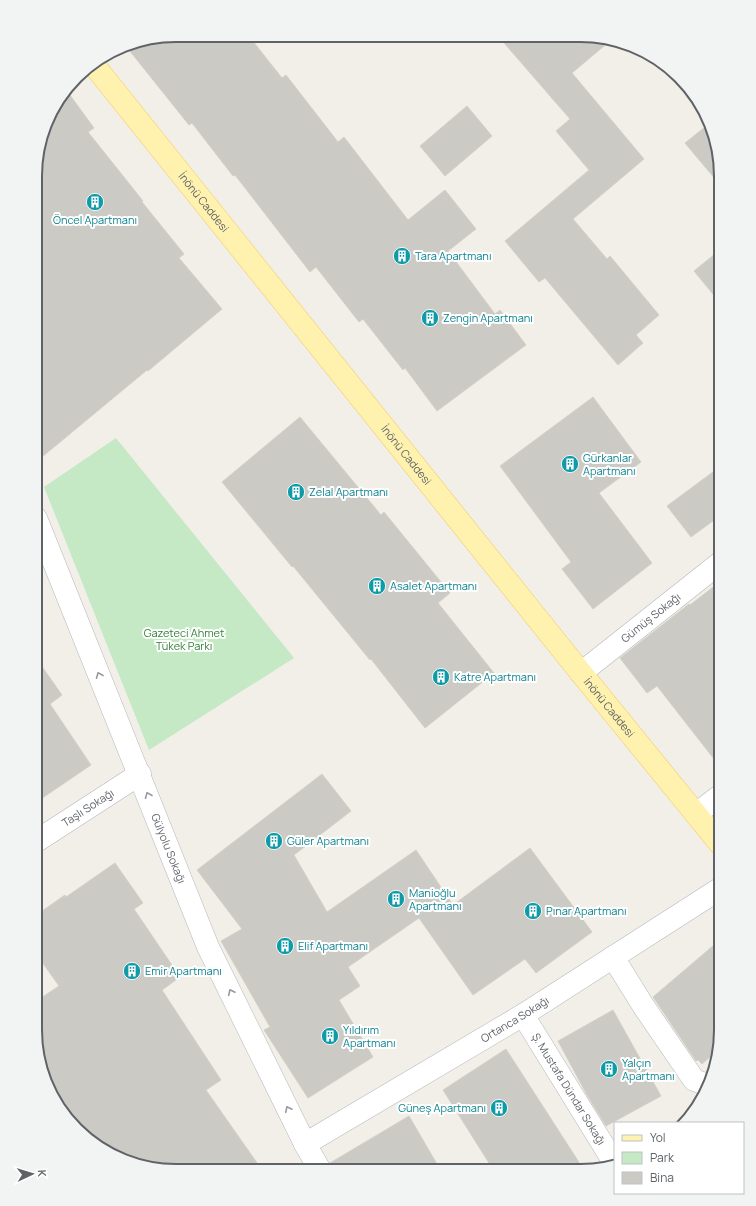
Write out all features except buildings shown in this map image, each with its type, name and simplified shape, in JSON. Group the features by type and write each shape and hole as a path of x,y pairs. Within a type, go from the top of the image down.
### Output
{"main road":[{"name":"İnönü Caddesi","path":"97,69 581,673 714,836"}],"street":[{"name":"Gülyolu Sokağı","path":"42,533 140,774 208,947 305,1144 317,1164"},
{"name":"Gümüş Sokağı","path":"581,673 714,568"},
{"name":"Taşlı Sokağı","path":"42,837 140,774"},
{"path":"696,814 714,801"},
{"name":"Ortanca Sokağı","path":"305,1144 523,1016 714,892"},
{"path":"613,957 644,1007 694,1080 703,1083"},
{"name":"Ş. Mustafa Dündar Sokağı","path":"523,1016 612,1159"}],"green space":[{"name":"Gazeteci Ahmet Tükek Parkı","path":"116,438 294,658 149,750 44,487"}],"place":[{"name":"Öncel Apartmanı","path":"95,202"},
{"name":"Tara Apartmanı","path":"402,256"},
{"name":"Zengin Apartmanı","path":"430,318"},
{"name":"Gürkanlar Apartmanı","path":"570,464"},
{"name":"Zelal Apartmanı","path":"296,492"},
{"name":"Asalet Apartmanı","path":"377,586"},
{"name":"Katre Apartmanı","path":"441,677"},
{"name":"Güler Apartmanı","path":"274,841"},
{"name":"Manioğlu Apartmanı","path":"396,899"},
{"name":"Pınar Apartmanı","path":"533,911"},
{"name":"Elif Apartmanı","path":"285,946"},
{"name":"Emir Apartmanı","path":"132,971"},
{"name":"Yıldırım Apartmanı","path":"330,1036"},
{"name":"Yalçın Apartmanı","path":"609,1069"},
{"name":"Güneş Apartmanı","path":"499,1108"}]}
